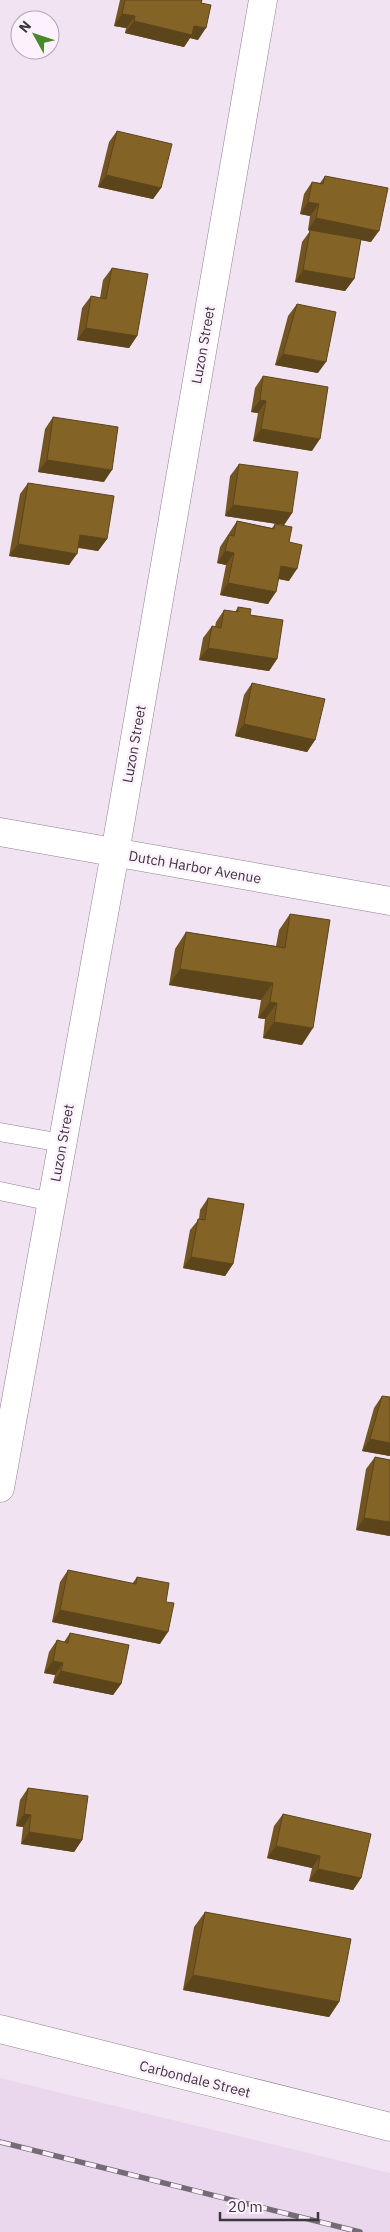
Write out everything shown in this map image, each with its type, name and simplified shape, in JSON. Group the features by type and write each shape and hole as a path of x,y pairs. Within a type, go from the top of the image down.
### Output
{"street":[{"name":"Luzon Street","path":"0,1488 115,853 263,0"},
{"name":"Dutch Harbor Avenue","path":"0,832 390,901"},
{"name":"Carbondale Street","path":"0,2029 390,2127"}],"lane":[{"path":"0,1132 62,1143"},
{"path":"0,1191 52,1202"}],"shaded area":[{"path":"0,2078 390,2173 390,2232 0,2232"}],"building":[{"path":"125,0 202,0 201,3 211,5 206,28 194,26 192,35 134,21 135,16 122,14"},
{"path":"117,131 172,144 161,188 106,175"},
{"path":"325,176 388,188 379,231 316,218 319,204 308,202 312,182 323,184"},
{"path":"310,230 361,239 354,279 303,270"},
{"path":"112,268 148,274 137,336 86,328 91,296 106,299"},
{"path":"297,304 336,312 326,362 283,354"},
{"path":"263,376 328,387 320,439 261,429 266,401 260,400"},
{"path":"53,417 118,427 112,470 47,460"},
{"path":"239,464 298,472 292,513 233,505"},
{"path":"28,483 114,496 107,539 80,535 77,554 18,544"},
{"path":"237,521 274,529 275,524 292,527 289,542 302,545 297,569 281,566 276,592 228,583 234,553 225,551 229,535 234,536"},
{"path":"238,607 251,609 250,615 283,620 277,659 208,648 212,626 221,628 224,610 238,612"},
{"path":"252,683 325,699 315,740 244,724"},
{"path":"290,914 330,920 313,1028 274,1022 277,1003 270,1002 273,983 180,969 186,932 285,948"},
{"path":"208,1198 244,1204 233,1264 191,1257 198,1219 205,1220"},
{"path":"382,1396 390,1397 390,1443 370,1439"},
{"path":"375,1457 390,1460 390,1522 364,1518"},
{"path":"68,1570 136,1584 137,1577 169,1583 166,1602 174,1603 168,1632 60,1610"},
{"path":"70,1633 129,1645 121,1684 61,1671 63,1663 53,1661 57,1640 68,1643"},
{"path":"28,1788 88,1796 82,1840 29,1832 31,1815 24,1814"},
{"path":"283,1814 371,1834 361,1878 318,1869 320,1856 276,1846"},
{"path":"205,1912 351,1939 339,2002 193,1975"}],"railway":[{"path":"0,2142 360,2232"}]}
